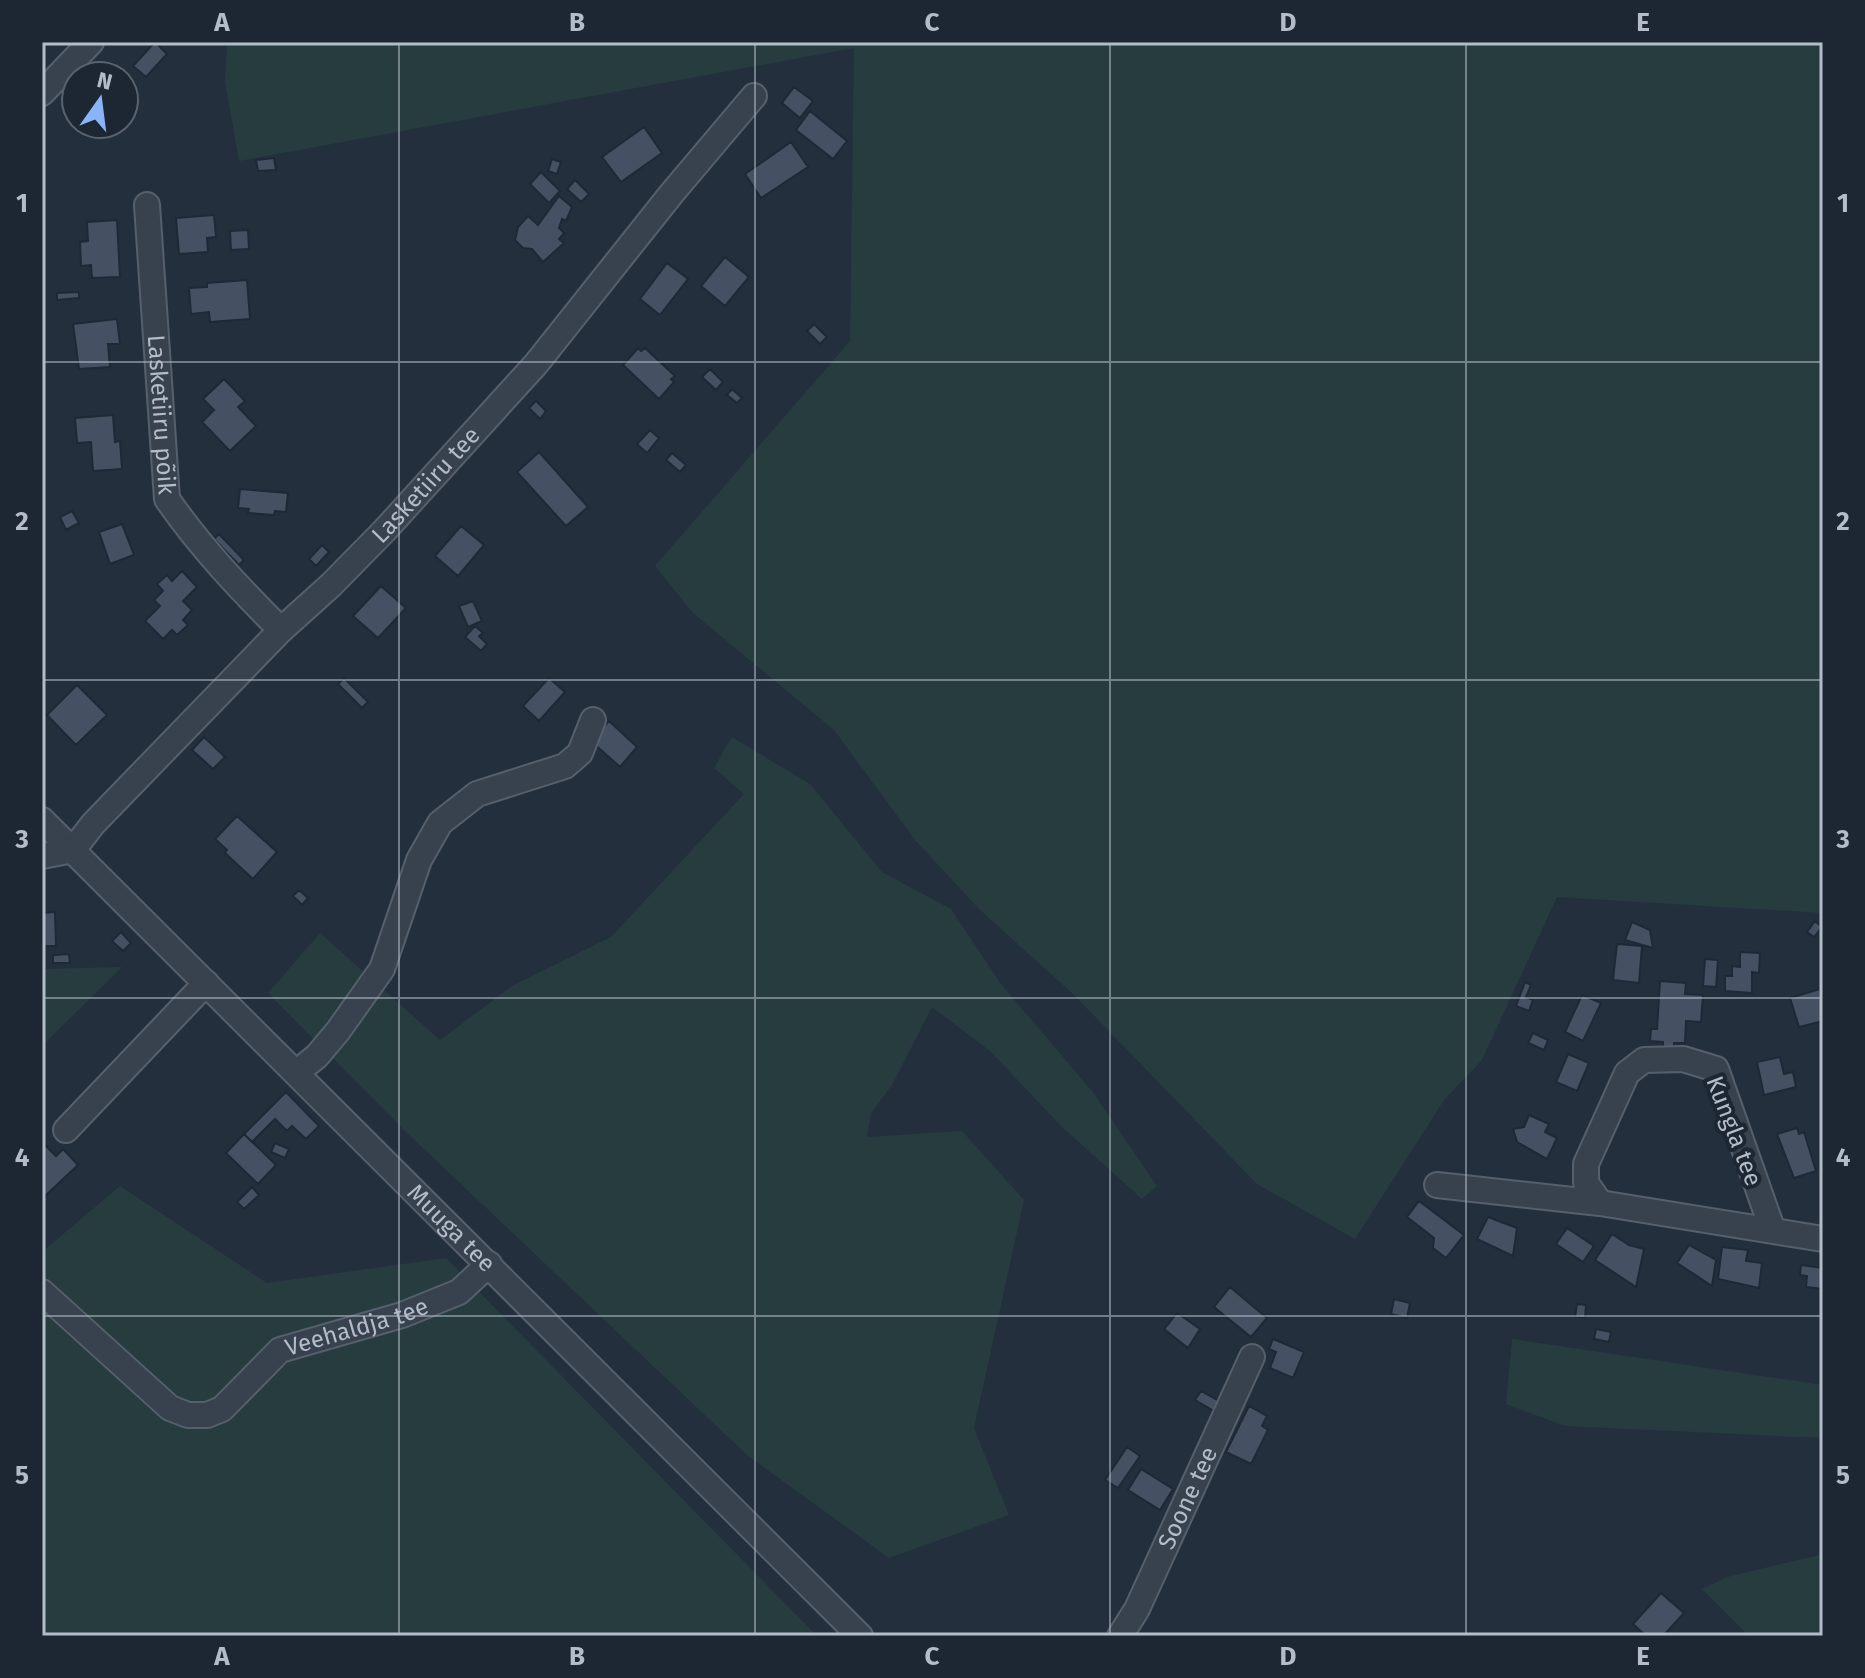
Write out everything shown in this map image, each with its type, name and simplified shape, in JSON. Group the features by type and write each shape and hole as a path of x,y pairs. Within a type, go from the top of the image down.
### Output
{"street":[{"path":"42,93 91,42"},
{"name":"Lasketiiru tee","path":"73,850 93,824 281,630 385,530 536,364 672,193 754,96"},
{"name":"Lasketiiru põik","path":"147,205 167,499 192,536 226,576 281,630"},
{"path":"296,1073 317,1056 338,1031 382,969 419,860 440,823 477,794 565,766 580,753 593,720"},
{"name":"Muuga tee","path":"42,820 860,1636"},
{"path":"42,856 73,850"},
{"path":"66,1130 206,983"},
{"name":"Kungla tee","path":"1600,1203 1586,1183 1586,1164 1627,1073 1644,1060 1683,1059 1716,1069 1773,1231"},
{"name":"Kungla tee","path":"1437,1185 1600,1203 1823,1239"},
{"name":"Veehaldja tee","path":"42,1292 170,1408 188,1415 207,1415 222,1409 280,1350 402,1315 459,1292 489,1264"},
{"name":"Soone tee","path":"1120,1636 1137,1609 1252,1357"}],"green space":[{"path":"227,42 1823,42 1823,913 1557,897 1482,1060 1444,1100 1355,1239 1257,1184 1073,994 979,909 915,840 834,730 693,613 655,566 850,341 854,48 239,161 225,82"},
{"path":"732,737 810,784 882,872 951,909 1001,984 1092,1091 1157,1186 1142,1199 1061,1126 990,1051 932,1007 892,1085 871,1113 867,1137 962,1131 1024,1200 974,1428 1009,1515 889,1558 747,1455 406,1132 268,993 320,933 440,1040 512,986 611,937 744,794 714,768"},
{"path":"122,967 42,1046 42,969"},
{"path":"120,1186 267,1283 446,1258 817,1636 42,1636 42,1252"},
{"path":"1512,1339 1823,1385 1823,1438 1565,1426 1506,1404"},
{"path":"1823,1554 1823,1636 1749,1636 1702,1589 1727,1577"}],"building":[{"path":"155,42 167,54 146,77 140,72 138,60"},
{"path":"794,87 813,101 800,118 782,103"},
{"path":"810,111 847,141 833,159 796,130"},
{"path":"644,127 662,153 621,182 602,157"},
{"path":"791,142 808,167 761,198 745,174"},
{"path":"274,158 276,170 258,171 256,160"},
{"path":"552,159 561,162 557,174 548,171"},
{"path":"541,172 560,191 549,203 530,184"},
{"path":"575,180 589,194 581,202 567,189"},
{"path":"559,196 572,207 559,228 564,233 559,239 564,243 543,262 532,249 523,248 515,240 518,227 528,216 538,225"},
{"path":"214,215 216,237 207,238 208,252 179,254 176,218"},
{"path":"117,220 120,277 92,278 91,265 81,266 80,242 88,241 87,222"},
{"path":"248,230 249,249 231,250 230,231"},
{"path":"725,257 749,277 725,306 701,286"},
{"path":"667,263 688,279 660,315 640,299"},
{"path":"247,280 250,319 210,322 209,312 191,314 189,288 207,287 207,283"},
{"path":"79,292 79,298 57,300 57,293"},
{"path":"117,319 120,344 108,344 110,367 79,369 73,324"},
{"path":"814,324 827,337 820,344 807,331"},
{"path":"638,348 641,351 645,348 675,376 671,379 674,382 659,399 623,365"},
{"path":"710,369 723,382 716,390 702,377"},
{"path":"224,379 245,401 238,407 256,426 230,451 202,422 214,410 203,399"},
{"path":"732,389 742,398 737,403 727,395"},
{"path":"536,401 546,411 540,419 529,408"},
{"path":"113,415 115,442 120,441 122,469 93,471 91,442 77,443 75,418"},
{"path":"650,430 659,438 647,453 637,444"},
{"path":"539,452 588,507 566,526 517,472"},
{"path":"672,453 686,465 680,472 666,460"},
{"path":"240,489 288,493 286,512 275,511 274,515 248,513 249,509 238,508"},
{"path":"72,511 79,523 66,530 60,517"},
{"path":"122,524 134,555 110,564 99,532"},
{"path":"461,526 484,545 458,576 435,556"},
{"path":"219,534 244,560 239,565 214,539"},
{"path":"322,545 329,552 316,566 309,559"},
{"path":"182,571 197,587 183,601 192,610 183,620 188,625 177,635 172,630 163,639 145,621 160,606 154,600 163,591 157,584 167,575 172,581"},
{"path":"381,586 406,608 378,638 353,616"},
{"path":"473,601 482,621 468,627 459,606"},
{"path":"475,626 483,633 479,636 487,644 481,651 465,637"},
{"path":"344,678 368,702 362,708 338,684"},
{"path":"549,678 565,692 539,721 523,706"},
{"path":"77,685 107,715 76,745 47,715"},
{"path":"609,721 637,747 620,767 591,741"},
{"path":"204,737 225,757 213,769 192,750"},
{"path":"237,816 277,852 253,879 215,839"},
{"path":"299,890 308,898 302,905 293,896"},
{"path":"55,912 56,946 42,946 42,913"},
{"path":"1815,921 1822,927 1814,937 1807,932"},
{"path":"1632,922 1650,930 1653,948 1625,940"},
{"path":"121,932 131,943 123,951 112,941"},
{"path":"1617,944 1642,946 1639,983 1613,980"},
{"path":"1740,952 1760,953 1759,973 1752,972 1752,993 1725,991 1725,976 1732,976 1732,966 1740,967"},
{"path":"69,954 70,963 53,963 53,955"},
{"path":"1705,959 1718,960 1716,987 1703,986"},
{"path":"1660,981 1686,983 1685,994 1703,995 1701,1022 1686,1021 1685,1043 1674,1043 1674,1048 1663,1047 1663,1042 1650,1041 1651,1029 1657,1029"},
{"path":"1525,982 1531,985 1526,997 1533,1000 1529,1011 1516,1006"},
{"path":"1820,989 1823,1021 1799,1027 1790,998"},
{"path":"1582,995 1601,1003 1583,1041 1565,1032"},
{"path":"1533,1033 1548,1040 1544,1050 1528,1043"},
{"path":"1568,1054 1589,1063 1577,1091 1556,1082"},
{"path":"1780,1057 1784,1074 1793,1072 1796,1087 1764,1095 1757,1062"},
{"path":"286,1092 319,1126 306,1139 292,1126 287,1131 275,1119 252,1142 244,1134"},
{"path":"1529,1115 1549,1124 1545,1132 1557,1138 1547,1159 1517,1142 1513,1129 1524,1127"},
{"path":"1797,1128 1799,1134 1804,1132 1816,1171 1794,1178 1777,1134"},
{"path":"244,1134 276,1165 258,1184 226,1153"},
{"path":"42,1142 56,1156 63,1149 78,1165 45,1196 42,1193"},
{"path":"275,1143 289,1149 285,1158 271,1152"},
{"path":"252,1187 259,1195 244,1209 237,1202"},
{"path":"1419,1201 1464,1235 1446,1258 1433,1248 1434,1238 1407,1217"},
{"path":"1488,1217 1517,1228 1513,1256 1477,1239"},
{"path":"1567,1228 1594,1246 1583,1262 1556,1244"},
{"path":"1612,1234 1629,1245 1644,1249 1636,1287 1595,1260"},
{"path":"1689,1245 1716,1260 1712,1286 1677,1263"},
{"path":"1722,1247 1748,1250 1746,1261 1762,1263 1759,1288 1718,1279"},
{"path":"1801,1265 1823,1268 1823,1289 1806,1287 1807,1276 1800,1275"},
{"path":"1230,1287 1267,1318 1251,1337 1214,1307"},
{"path":"1394,1299 1410,1303 1407,1318 1391,1314"},
{"path":"1577,1304 1586,1305 1585,1318 1575,1317"},
{"path":"1177,1313 1200,1329 1188,1348 1164,1329"},
{"path":"1596,1329 1611,1332 1609,1342 1594,1339"},
{"path":"1273,1339 1304,1352 1293,1378 1270,1368 1276,1352 1269,1349"},
{"path":"1201,1391 1219,1401 1214,1411 1195,1400"},
{"path":"1249,1406 1267,1416 1262,1426 1268,1430 1251,1464 1226,1452"},
{"path":"1127,1447 1140,1456 1118,1488 1105,1480"},
{"path":"1141,1469 1173,1489 1160,1510 1128,1490"},
{"path":"1661,1593 1684,1613 1663,1636 1646,1636 1633,1624"}]}
